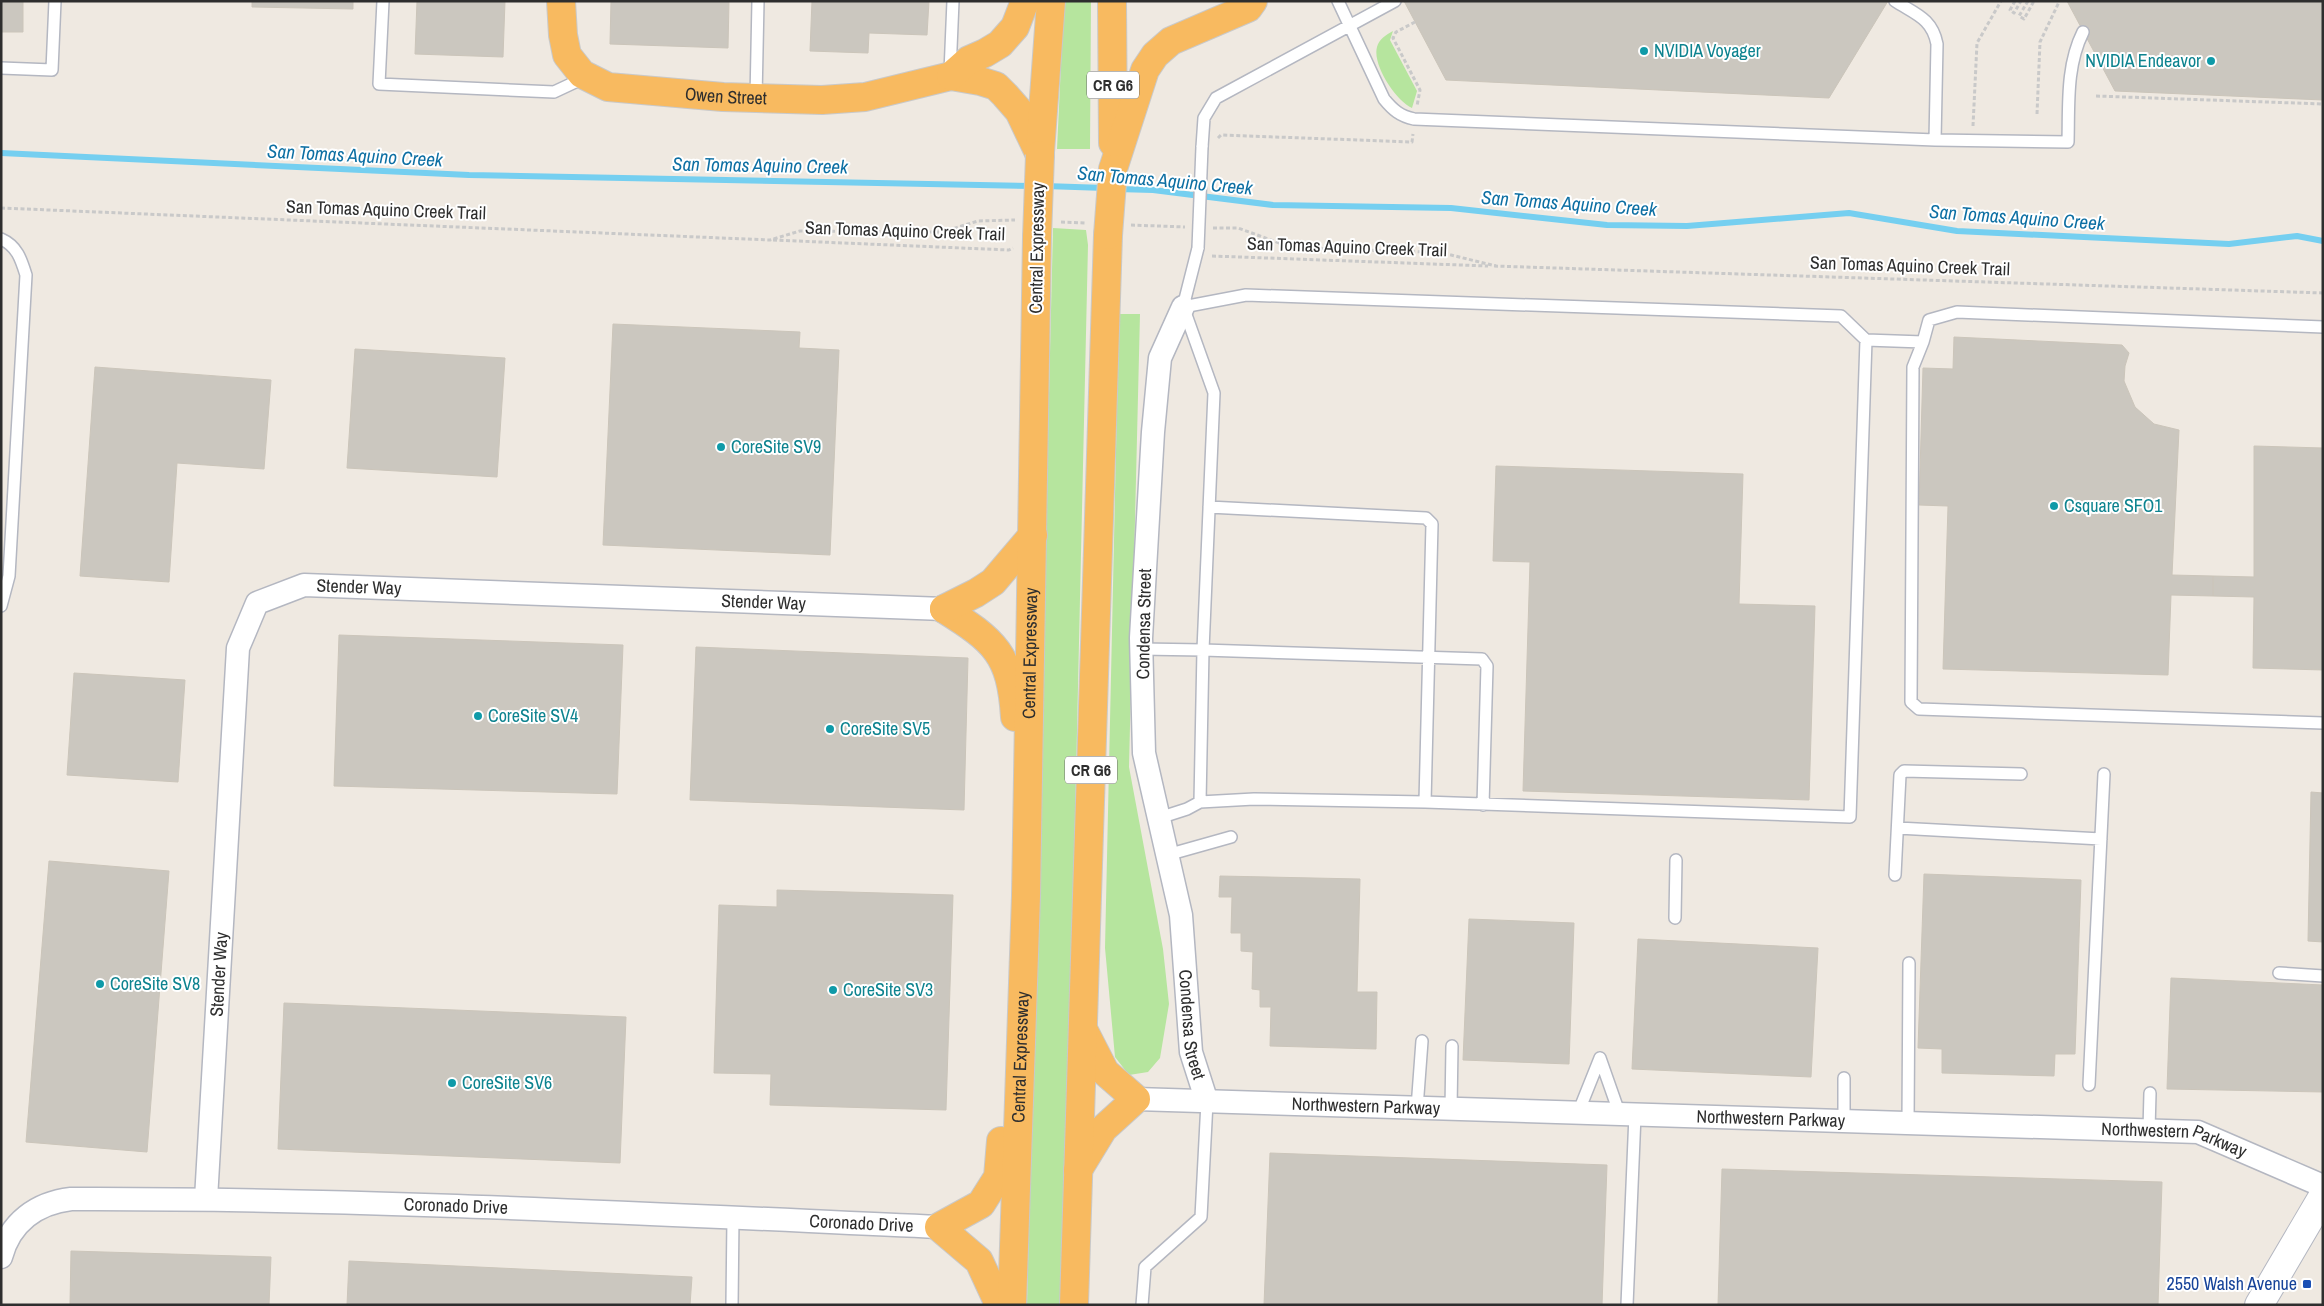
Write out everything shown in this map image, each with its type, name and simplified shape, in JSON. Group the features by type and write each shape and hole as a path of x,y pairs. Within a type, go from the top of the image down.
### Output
{"highway":[{"name":"Owen Street","path":"562,1 563,35 567,55 582,74 608,87 756,98 822,100 865,97 950,76"},
{"name":"Central Expressway","path":"1012,1305 1026,896 1036,227 1051,1"},
{"name":"CR G6","path":"1074,1305 1108,228 1113,169 1112,1"},
{"path":"1113,169 1144,70 1155,54 1171,41 1248,8 1253,1"},
{"path":"950,76 969,60 1000,44 1015,27 1023,4"},
{"path":"950,76 996,86 1019,111 1040,155"},
{"path":"944,609 976,594 993,582 1032,535"},
{"path":"944,609 978,630 998,650 1013,687 1026,896 998,1177 982,1204 939,1227 979,1261 997,1300 997,1305"},
{"path":"1078,1171 1103,1129 1136,1099 1105,1072 1082,1026"}],"main road":[{"path":"2259,1305 2323,1196"}],"street":[{"name":"Condensa Street","path":"1183,307 1160,358 1153,432 1142,649 1144,753 1181,915 1192,1052 1206,1102"},
{"name":"Stender Way","path":"206,1199 238,648 257,603 304,585 944,609"},
{"name":"Northwestern Parkway","path":"1136,1099 2198,1132 2323,1186"},
{"name":"Coronado Drive","path":"1,1257 16,1226 27,1216 53,1201 71,1199 206,1199 939,1227"}],"lane":[{"path":"1,68 52,70 55,1"},
{"path":"383,1 379,84 554,92 588,77"},
{"path":"756,98 758,1"},
{"path":"950,76 953,1"},
{"path":"1338,1 1348,26 1384,99 1393,110 1414,119 1935,140 2068,142 2070,76 2074,49 2083,32"},
{"path":"1348,26 1395,1"},
{"path":"1895,1 1930,24 1935,32 1937,44 1935,140"},
{"name":"Condensa Street","path":"1183,307 1197,251 1202,145 1199,115 1216,98 1348,26"},
{"path":"1,239 11,243 21,257 26,275 8,576 1,606"},
{"path":"1200,802 1203,650 1214,393 1183,307 1246,295 1841,316 1866,340 1923,342"},
{"path":"2323,327 1957,312 1929,320 1913,367 1913,624 1911,702 1919,709 2323,723"},
{"path":"1159,818 1187,809 1200,802 1254,799 1425,802 1850,817 1866,340"},
{"path":"1209,507 1426,518 1432,524 1425,802"},
{"path":"1142,649 1482,659 1487,666 1483,805"},
{"path":"1895,875 1900,776 1904,770 2021,774"},
{"path":"2089,1085 2104,774"},
{"path":"1898,828 2101,839"},
{"path":"1167,856 1231,837"},
{"path":"1675,918 1676,860"},
{"path":"1908,1123 1910,963"},
{"path":"2279,973 2323,976"},
{"path":"1417,1108 1422,1042"},
{"path":"1451,1109 1452,1046"},
{"path":"1578,1113 1600,1058 1627,1115 1627,1305"},
{"path":"1844,1078 1844,1121"},
{"path":"2149,1130 2150,1093"},
{"path":"1142,1305 1145,1267 1201,1217 1206,1102"},
{"path":"732,1305 733,1218"}],"path":[{"path":"1973,141 1977,43 2001,1"},
{"path":"2015,1 2010,10 2014,13 2022,1"},
{"path":"2028,1 2019,16 2024,19 2034,1"},
{"path":"2037,114 2040,42 2059,2"},
{"path":"1202,145 1214,142 1220,135 1412,142 1414,119 1420,90 1393,38 1396,32 1415,22"},
{"path":"2096,96 2323,104"},
{"name":"San Tomas Aquino Creek Trail","path":"1,208 1009,250 1036,227"},
{"name":"San Tomas Aquino Creek Trail","path":"770,240 800,230 942,232 978,221 1036,227 1190,227"},
{"name":"San Tomas Aquino Creek Trail","path":"1209,227 1238,228 1282,244 1300,248 1427,252 1451,255 1496,266"},
{"name":"San Tomas Aquino Creek Trail","path":"1197,251 1496,266 2323,292"}],"green space":[{"path":"1064,1 1091,1 1090,149 1057,149"},
{"path":"1393,31 1390,40 1417,91 1412,108 1399,98 1387,82 1376,55 1379,42"},
{"path":"1053,228 1086,230 1088,245 1064,1305 1027,1305"},
{"path":"1119,314 1140,314 1129,767 1163,949 1169,1004 1160,1058 1148,1072 1129,1075 1115,1057 1105,948"}],"building":[{"path":"1,1 23,1 23,32 1,32"},
{"path":"252,1 353,1 353,9 252,7"},
{"path":"417,1 505,1 503,57 415,54"},
{"path":"611,1 729,1 728,48 610,44"},
{"path":"812,1 929,1 927,35 869,33 868,53 810,51"},
{"name":"NVIDIA Voyager","path":"1404,1 1888,1 1829,98 1446,80"},
{"name":"NVIDIA Endeavor","path":"2067,1 2323,1 2323,100 2115,91"},
{"name":"CoreSite SV9","path":"613,324 800,332 799,348 839,350 830,555 603,545"},
{"name":"Csquare SFO1","path":"1954,337 2122,345 2129,353 2125,366 2124,381 2135,407 2154,424 2179,430 2172,575 2213,576 2213,596 2171,595 2168,675 1943,669 1948,506 1919,505 1923,368 1953,369"},
{"path":"355,349 505,358 497,477 347,468"},
{"path":"95,367 271,380 264,469 177,463 169,582 80,576"},
{"path":"2254,446 2323,448 2323,670 2253,668 2254,597 2213,596 2213,576 2254,577"},
{"path":"1496,466 1743,474 1739,604 1815,606 1809,800 1523,791 1530,562 1493,561"},
{"name":"CoreSite SV4","path":"339,635 623,645 617,794 334,786"},
{"name":"CoreSite SV5","path":"696,647 968,658 964,810 690,800"},
{"path":"74,673 185,680 178,782 67,775"},
{"path":"2311,792 2323,793 2323,942 2308,941"},
{"name":"CoreSite SV8","path":"49,861 169,871 147,1152 26,1142"},
{"path":"1924,874 2081,880 2075,1054 2055,1054 2054,1076 1942,1073 1942,1049 1918,1048"},
{"path":"1220,876 1360,879 1357,992 1377,992 1376,1049 1270,1046 1271,1007 1260,1007 1260,990 1252,989 1253,952 1241,951 1241,933 1231,933 1232,897 1219,897"},
{"name":"CoreSite SV3","path":"777,890 953,895 946,1110 770,1105 771,1074 714,1073 719,905 777,907"},
{"path":"1469,919 1574,923 1569,1064 1463,1060"},
{"path":"1638,939 1818,948 1811,1077 1632,1069"},
{"path":"2171,978 2323,985 2323,1092 2167,1089"},
{"name":"CoreSite SV6","path":"284,1003 626,1017 620,1163 278,1149"},
{"path":"1270,1153 1607,1165 1602,1305 1264,1305"},
{"path":"1722,1169 2162,1182 2158,1305 1718,1305"},
{"path":"71,1251 271,1257 269,1305 70,1305"},
{"path":"349,1261 692,1277 690,1305 347,1305"}],"waterway":[{"name":"San Tomas Aquino Creek","path":"1,153 469,175 1032,186"},
{"name":"San Tomas Aquino Creek","path":"1045,186 1105,188"},
{"name":"San Tomas Aquino Creek","path":"1117,189 1153,190 1273,205 1451,208 1607,225 1687,226 1849,213 1957,231 2229,244 2297,236 2323,241"}],"place":[{"name":"NVIDIA Voyager","path":"1644,51"},
{"name":"NVIDIA Endeavor","path":"2211,61"},
{"name":"CoreSite SV9","path":"721,447"},
{"name":"Csquare SFO1","path":"2054,506"},
{"name":"CoreSite SV4","path":"478,716"},
{"name":"CoreSite SV5","path":"830,729"},
{"name":"CoreSite SV8","path":"100,984"},
{"name":"CoreSite SV3","path":"833,990"},
{"name":"CoreSite SV6","path":"452,1083"},
{"name":"2550 Walsh Avenue","path":"2307,1284"}]}
